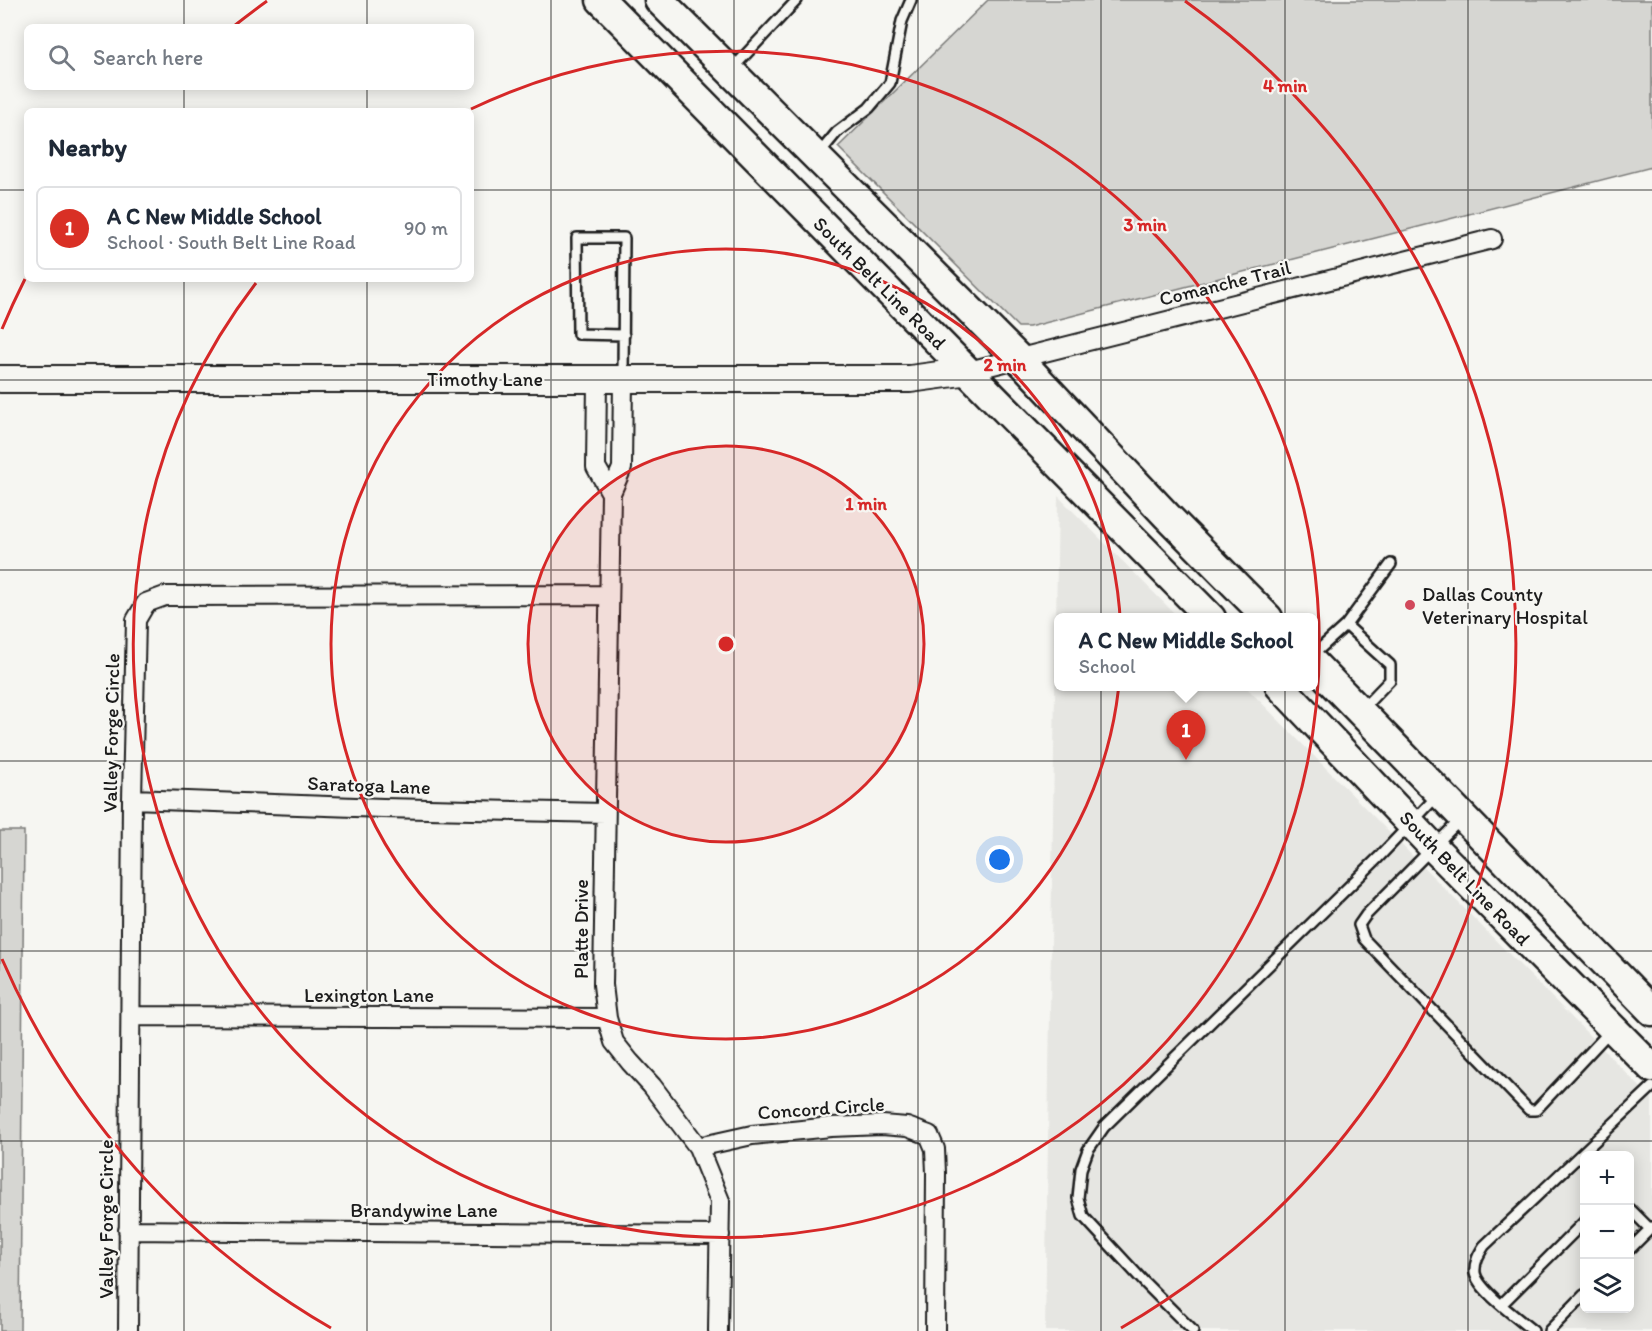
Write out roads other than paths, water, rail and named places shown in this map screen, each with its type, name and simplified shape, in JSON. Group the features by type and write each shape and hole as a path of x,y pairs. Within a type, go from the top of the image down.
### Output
{"main road":[{"name":"South Belt Line Road","path":"601,0 1205,613"},
{"path":"659,0 1019,359 1167,516 1263,613"},
{"path":"1318,668 1652,1011"},
{"name":"South Belt Line Road","path":"1284,691 1433,847 1652,1068"},
{"path":"1613,1028 1622,1016 1629,987"}],"street":[{"name":"Comanche Trail","path":"969,371 1492,239"},
{"name":"Timothy Lane","path":"0,379 910,379 969,371"},
{"path":"597,379 596,467 611,493"},
{"name":"Platte Drive","path":"623,379 622,468 611,493 603,985 607,1018 614,1042 652,1086 698,1147 720,1201 718,1331"},
{"name":"Valley Forge Circle","path":"128,1331 132,799 136,620 146,603 165,596 609,595"},
{"name":"Saratoga Lane","path":"132,799 605,813"},
{"name":"Lexington Lane","path":"131,1016 607,1018"},
{"name":"Concord Circle","path":"698,1147 752,1135 831,1126 907,1126 929,1135 934,1149 936,1173 935,1331"},
{"name":"Brandywine Lane","path":"128,1230 720,1235"}],"lane":[{"path":"730,72 797,0"},
{"path":"817,156 837,132 870,108 890,83 902,21 911,0"},
{"path":"623,379 624,335 624,238 577,237 578,334 624,335"},
{"path":"1318,650 1346,624 1391,564"},
{"path":"1346,624 1390,665 1390,680 1360,711"},
{"path":"1193,1331 1144,1283 1083,1216 1078,1198 1081,1169 1088,1150 1104,1127 1369,867 1440,793"},
{"path":"1464,816 1366,915 1359,925 1364,939 1529,1110 1536,1110 1613,1028"},
{"path":"1590,1151 1652,1087"},
{"path":"1533,1331 1480,1285 1475,1273 1476,1258 1484,1246 1580,1161"},
{"path":"1634,1213 1651,1228 1634,1245"},
{"path":"1502,1304 1580,1226"},
{"path":"1549,1331 1580,1299"}],"place":[{"name":"Dallas County Veterinary Hospital","path":"1410,605"},
{"name":"A C New Middle School","path":"1186,760"}]}
